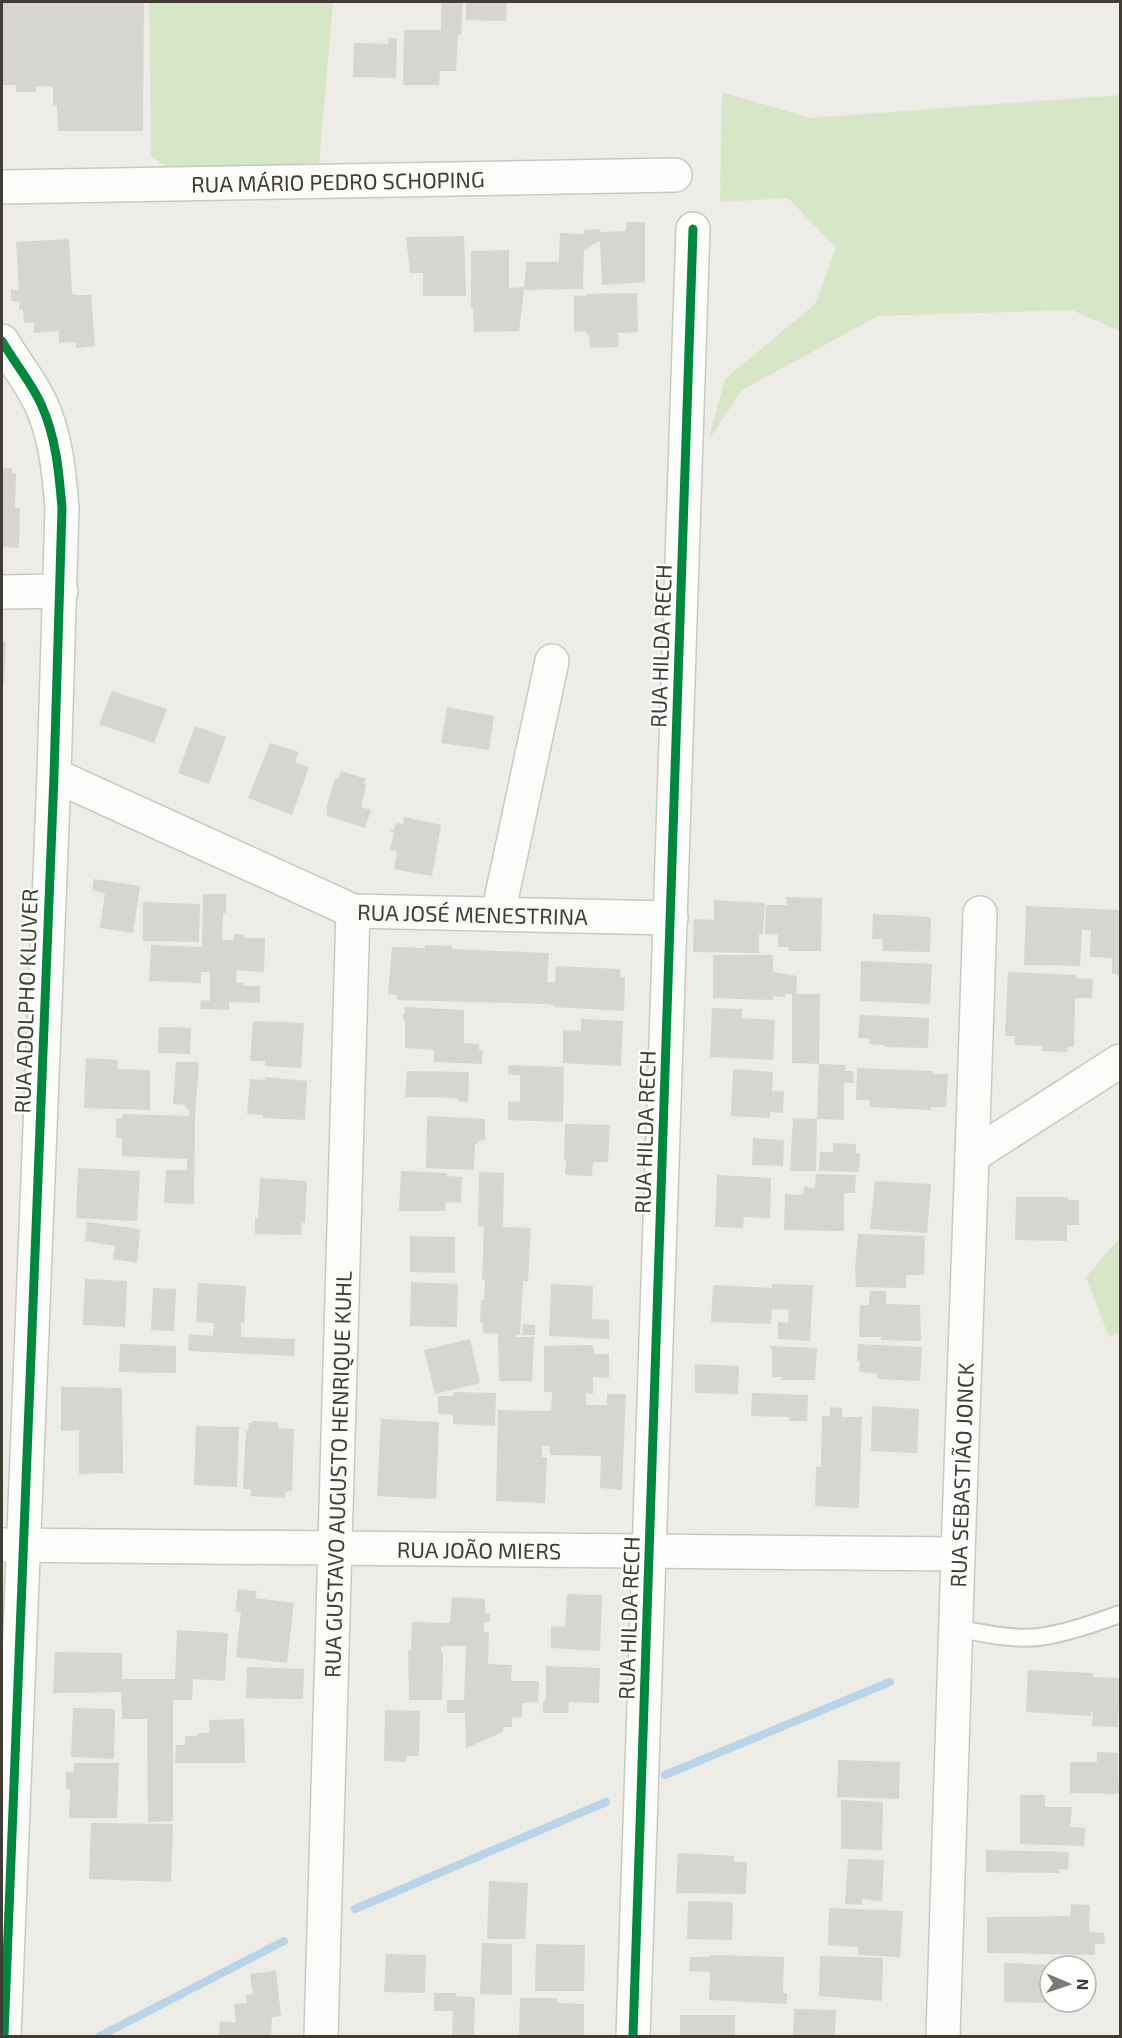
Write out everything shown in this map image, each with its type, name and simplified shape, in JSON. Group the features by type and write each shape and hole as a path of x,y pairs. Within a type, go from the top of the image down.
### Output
{"street":[{"name":"RUA MÁRIO PEDRO SCHOPING","path":"2,187 675,175"},
{"name":"RUA HILDA RECH","path":"633,2037 693,229"},
{"name":"RUA ADOLPHO KLUVER","path":"2,341 40,402 52,433 62,508 54,775 12,1545 4,2037"},
{"path":"2,592 61,591"},
{"path":"498,914 552,661"},
{"name":"RUA JOSÉ MENESTRINA","path":"54,775 353,911 670,918"},
{"name":"RUA GUSTAVO AUGUSTO HENRIQUE KUHL","path":"321,2037 353,911"},
{"name":"RUA SEBASTIÃO JONCK","path":"943,2037 980,914"},
{"path":"972,1156 1120,1061"},
{"name":"RUA JOÃO MIERS","path":"12,1545 958,1554"}],"lane":[{"path":"956,1628 995,1635 1038,1637 1092,1624 1120,1614"}],"green space":[{"path":"149,2 334,2 319,163 169,169 151,156"},
{"path":"722,92 810,118 1120,95 1120,331 1072,310 878,316 742,390 708,441 725,379 815,304 836,248 788,198 720,202"},
{"path":"1120,1239 1120,1333 1109,1337 1086,1277"}],"building":[{"path":"2,2 144,2 143,131 58,131 57,105 53,106 53,87 36,86 36,92 16,92 16,85 2,85"},
{"path":"441,2 463,2 456,71 440,71 439,85 403,85 404,30 441,30"},
{"path":"466,2 507,2 506,21 466,20"},
{"path":"389,38 397,38 396,78 353,77 354,43 388,44"},
{"path":"626,222 645,222 645,282 602,285 600,241 584,250 583,289 524,290 519,331 474,332 473,308 471,308 471,251 509,250 509,288 524,287 527,262 559,262 560,233 584,234 584,230 600,229 600,232 626,231"},
{"path":"464,236 466,296 423,296 423,273 410,273 406,237"},
{"path":"69,239 72,293 91,295 95,346 76,348 76,342 59,343 59,331 34,333 34,322 24,323 23,310 19,309 20,301 11,301 11,290 19,290 16,242"},
{"path":"637,293 638,332 618,333 619,347 590,348 589,334 586,334 586,331 574,332 574,296"},
{"path":"2,468 12,468 12,473 16,473 15,508 20,508 19,548 2,547"},
{"path":"2,641 6,642 4,684 2,684"},
{"path":"112,691 167,709 154,743 99,724"},
{"path":"447,707 494,716 489,750 441,743"},
{"path":"195,726 226,737 209,784 178,773"},
{"path":"270,743 299,752 295,762 309,767 292,815 248,798"},
{"path":"341,771 366,779 361,807 371,810 365,828 327,816 327,805 335,778 338,779"},
{"path":"404,817 441,825 432,876 394,869 397,851 390,850 394,833 391,829 394,830 396,823 403,824"},
{"path":"94,879 140,886 133,933 100,928 105,893 92,891"},
{"path":"203,894 226,894 222,940 234,940 234,934 244,935 244,938 265,938 264,972 237,970 236,983 243,983 243,986 260,986 260,1003 229,1002 229,1010 200,1009 201,1000 210,1001 210,972 201,972 201,983 149,981 151,945 202,947"},
{"path":"786,897 822,898 821,951 788,951 789,947 778,947 778,935 765,934 766,905 787,905"},
{"path":"714,900 765,903 763,934 759,934 759,953 693,952 694,919 714,920"},
{"path":"143,902 200,904 199,942 143,941"},
{"path":"1026,906 1120,910 1120,976 1112,973 1112,958 1090,957 1091,930 1082,930 1080,966 1024,965"},
{"path":"873,914 931,917 930,952 883,951 882,939 872,939"},
{"path":"425,945 452,946 452,949 549,953 547,982 555,982 556,966 620,969 621,977 625,977 624,1011 554,1007 554,1005 546,1004 397,1000 397,995 388,995 392,947 425,948"},
{"path":"713,955 773,955 773,972 797,976 796,994 820,994 819,1064 792,1063 792,994 785,994 785,997 773,996 773,1000 713,998"},
{"path":"861,961 932,964 930,1004 860,1001"},
{"path":"1008,972 1076,975 1076,978 1093,979 1092,998 1075,998 1074,1047 1068,1047 1067,1052 1042,1051 1042,1046 1015,1045 1015,1036 1005,1036"},
{"path":"405,1007 464,1010 464,1043 479,1044 479,1050 483,1050 482,1064 434,1062 434,1050 405,1048 405,1021 402,1016 405,1013"},
{"path":"712,1008 742,1009 742,1018 775,1020 773,1060 710,1057"},
{"path":"860,1015 929,1018 928,1048 885,1047 885,1045 869,1044 869,1038 858,1038"},
{"path":"581,1019 623,1021 621,1066 563,1063 563,1030 581,1031"},
{"path":"253,1021 304,1023 301,1068 265,1066 265,1061 250,1061"},
{"path":"159,1027 191,1028 190,1054 158,1053"},
{"path":"86,1058 117,1060 118,1069 150,1070 150,1110 84,1108"},
{"path":"176,1062 199,1062 195,1117 194,1204 164,1203 166,1170 187,1170 187,1159 122,1156 122,1138 116,1138 116,1118 122,1119 123,1114 189,1116 189,1109 185,1108 186,1105 173,1104"},
{"path":"819,1064 846,1065 845,1071 853,1071 854,1083 844,1083 844,1120 817,1119"},
{"path":"509,1065 564,1067 563,1122 508,1120 508,1101 520,1102 520,1075 508,1075"},
{"path":"857,1068 933,1071 933,1074 948,1074 946,1107 931,1107 931,1110 869,1107 870,1100 856,1100"},
{"path":"733,1069 773,1072 772,1091 784,1092 783,1113 770,1112 770,1118 731,1116"},
{"path":"407,1071 469,1072 468,1102 458,1101 458,1098 405,1097"},
{"path":"265,1077 307,1081 305,1120 263,1118 263,1115 247,1114 250,1079 265,1080"},
{"path":"427,1116 485,1119 485,1140 475,1144 474,1170 426,1168"},
{"path":"793,1118 817,1119 816,1171 790,1171"},
{"path":"565,1124 610,1125 608,1162 593,1162 592,1176 565,1175"},
{"path":"753,1138 784,1140 783,1166 752,1165"},
{"path":"833,1143 856,1144 856,1153 860,1153 859,1172 819,1171 820,1152 833,1152"},
{"path":"78,1168 140,1171 137,1221 76,1218"},
{"path":"401,1171 447,1173 447,1176 462,1177 461,1203 446,1202 445,1211 399,1211"},
{"path":"479,1172 504,1173 503,1227 531,1228 528,1281 523,1281 520,1335 515,1337 534,1337 532,1381 499,1381 498,1334 483,1333 483,1323 480,1323 485,1279 482,1280 484,1227 478,1226"},
{"path":"816,1174 856,1175 855,1193 844,1193 844,1231 784,1230 785,1194 803,1195 804,1187 815,1188"},
{"path":"717,1175 771,1178 770,1218 744,1217 743,1228 715,1227"},
{"path":"260,1178 307,1181 305,1223 302,1223 301,1235 255,1234"},
{"path":"875,1181 931,1184 927,1233 870,1229"},
{"path":"1016,1197 1068,1197 1068,1200 1079,1200 1079,1225 1067,1225 1067,1241 1015,1240"},
{"path":"87,1222 140,1229 137,1263 113,1259 115,1246 85,1241"},
{"path":"858,1234 925,1236 924,1275 906,1275 906,1288 856,1287"},
{"path":"410,1236 455,1237 455,1273 410,1272"},
{"path":"85,1279 127,1281 125,1327 83,1325"},
{"path":"411,1282 458,1284 457,1327 410,1326"},
{"path":"198,1283 246,1286 241,1337 295,1339 294,1356 188,1351 189,1334 213,1336 214,1323 196,1322"},
{"path":"551,1284 593,1286 592,1319 609,1320 609,1339 549,1336"},
{"path":"772,1284 813,1285 810,1341 778,1339 778,1322 788,1323 789,1310 772,1309 771,1324 711,1322 713,1285 772,1288"},
{"path":"153,1288 176,1289 174,1331 151,1330"},
{"path":"870,1291 886,1291 886,1304 920,1305 921,1341 859,1337 860,1305 869,1305"},
{"path":"523,1324 535,1325 535,1335 522,1335"},
{"path":"470,1339 480,1383 435,1394 424,1350"},
{"path":"120,1344 176,1346 176,1373 119,1372"},
{"path":"858,1344 922,1347 920,1381 877,1379 877,1373 859,1372"},
{"path":"593,1345 594,1354 609,1354 609,1378 593,1377 593,1394 586,1393 586,1405 607,1405 607,1394 626,1394 622,1490 600,1488 601,1456 550,1455 550,1446 542,1446 542,1457 547,1457 545,1503 496,1501 498,1410 551,1411 552,1392 544,1392 544,1346"},
{"path":"770,1346 817,1348 815,1380 782,1380 782,1377 772,1377 772,1349"},
{"path":"695,1364 739,1366 738,1394 695,1393"},
{"path":"61,1387 122,1388 123,1473 79,1474 79,1430 61,1431"},
{"path":"453,1392 496,1393 495,1426 453,1424 453,1415 438,1414 438,1396 453,1396"},
{"path":"752,1393 808,1395 807,1421 789,1421 789,1417 751,1416"},
{"path":"872,1406 919,1409 917,1453 871,1451"},
{"path":"830,1407 842,1408 842,1417 862,1417 859,1508 815,1506 816,1467 821,1467 822,1416 830,1416"},
{"path":"381,1419 439,1422 436,1499 377,1496"},
{"path":"252,1421 278,1422 278,1428 294,1429 292,1491 285,1492 285,1498 250,1496 251,1489 243,1489 246,1431"},
{"path":"196,1426 239,1427 237,1487 194,1485"},
{"path":"238,1589 257,1591 255,1598 294,1603 287,1663 236,1657 241,1612 235,1611"},
{"path":"567,1594 602,1595 600,1651 551,1648 551,1626 565,1627"},
{"path":"452,1597 485,1599 485,1613 490,1613 490,1622 484,1622 484,1632 489,1632 488,1664 512,1665 511,1681 539,1681 538,1702 522,1703 522,1717 512,1718 512,1727 503,1727 503,1732 466,1748 465,1713 447,1713 447,1700 464,1700 466,1646 441,1646 441,1653 443,1653 442,1700 409,1700 408,1650 411,1650 412,1622 450,1623"},
{"path":"177,1630 228,1633 225,1681 193,1679 192,1700 173,1700 173,1821 148,1822 147,1719 122,1719 121,1692 53,1693 55,1652 122,1653 122,1679 175,1679"},
{"path":"546,1666 600,1668 599,1703 569,1702 568,1713 543,1713 543,1701 546,1700"},
{"path":"247,1667 304,1669 303,1699 246,1698"},
{"path":"1028,1670 1093,1673 1093,1677 1120,1678 1118,1727 1092,1726 1093,1712 1091,1711 1091,1716 1026,1712"},
{"path":"73,1708 115,1709 114,1759 71,1757"},
{"path":"385,1710 420,1711 419,1756 407,1756 406,1762 384,1761"},
{"path":"244,1719 245,1763 175,1763 176,1745 185,1745 185,1736 209,1733 209,1720"},
{"path":"1097,1752 1118,1753 1119,1794 1070,1793 1070,1762 1097,1762"},
{"path":"838,1760 900,1762 899,1799 837,1797"},
{"path":"74,1763 119,1763 117,1818 69,1818 70,1789 66,1789 66,1772 74,1772"},
{"path":"1020,1795 1045,1795 1045,1807 1072,1807 1070,1827 1085,1828 1084,1846 1020,1844"},
{"path":"841,1800 883,1802 882,1850 841,1849"},
{"path":"91,1823 173,1824 171,1882 89,1879"},
{"path":"986,1850 1069,1852 1068,1869 1059,1869 1059,1873 986,1872"},
{"path":"678,1853 734,1856 734,1862 747,1862 746,1894 676,1893"},
{"path":"848,1859 884,1860 882,1901 862,1899 862,1905 845,1904"},
{"path":"489,1881 528,1883 525,1939 487,1939"},
{"path":"688,1901 733,1902 732,1940 687,1939"},
{"path":"1071,1904 1090,1905 1089,1932 1104,1933 1105,1944 1095,1944 1095,1954 987,1953 987,1917 1070,1916"},
{"path":"829,1908 903,1911 900,1957 858,1955 858,1947 828,1945"},
{"path":"482,1943 512,1944 512,1995 480,1994"},
{"path":"536,1944 585,1945 584,1991 535,1991"},
{"path":"386,1954 426,1955 425,1993 384,1992"},
{"path":"710,1955 784,1957 783,1993 787,1993 787,2004 709,2000 710,1972 689,1971 690,1957 710,1957"},
{"path":"820,1956 883,1958 882,2001 819,1996"},
{"path":"1004,1963 1038,1964 1038,2003 1004,2002"},
{"path":"276,1971 281,2016 272,2017 271,2036 219,2036 220,2021 236,2023 234,2004 247,2003 246,1995 253,1994 250,1974"},
{"path":"434,1993 456,1993 456,1996 475,1997 474,2036 452,2036 453,2011 434,2011"},
{"path":"520,1998 557,1998 557,2003 584,2004 584,2036 519,2036"},
{"path":"794,2009 836,2010 835,2036 793,2036"},
{"path":"680,2015 735,2015 735,2036 680,2036"}],"waterway":[{"path":"665,1775 890,1682"},
{"path":"355,1909 606,1802"},
{"path":"100,2036 284,1941"}],"cycle path":[{"path":"633,2036 693,229"},
{"path":"2,341 32,388 46,416 56,455 62,508 54,775 4,2036"}]}
